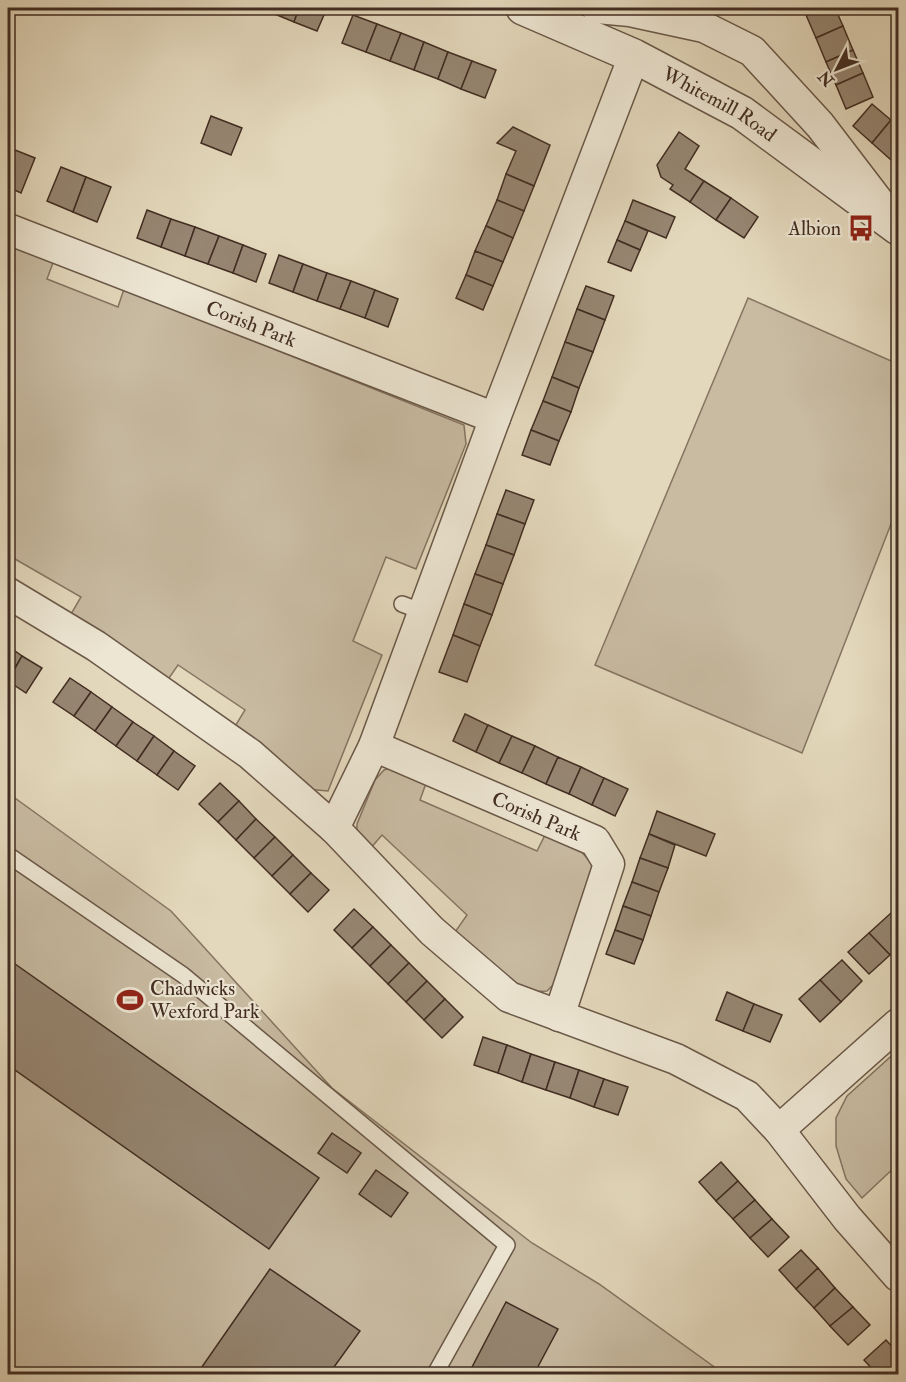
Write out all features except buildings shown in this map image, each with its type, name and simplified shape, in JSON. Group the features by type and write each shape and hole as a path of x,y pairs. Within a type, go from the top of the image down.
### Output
{"street":[{"name":"Whitemill Road","path":"523,8 571,14 634,56 742,113 898,227"},
{"path":"597,8 630,11 704,27 752,51 820,125 898,227"},
{"path":"334,828 374,746 413,608 495,418 634,56"},
{"name":"Corish Park","path":"8,229 89,268 495,418"},
{"path":"8,593 96,646 198,715 250,754 407,895 432,931 509,997 676,1059 747,1096 779,1130 847,1218 898,1276"},
{"name":"Corish Park","path":"374,746 501,805 595,841 609,864 559,1016"},
{"path":"779,1130 898,1023"}],"lane":[{"path":"8,855 183,975 507,1245 435,1374"}],"shaded area":[{"path":"8,242 54,260 47,279 118,307 124,289 464,425 466,444 416,569 386,557 353,641 382,655 328,791 306,789 234,728 245,710 178,665 167,681 71,614 81,597 8,555"},
{"path":"748,298 898,364 898,506 802,753 595,665"},
{"path":"397,766 428,778 420,800 537,851 547,831 573,842 593,865 557,981 547,991 525,992 455,932 467,915 382,835 369,850 357,835 357,824 375,780 384,770"},
{"name":"Chadwicks Wexford Park","path":"8,793 171,911 332,1088 532,1243 599,1284 724,1374 8,1374"},
{"path":"898,1050 898,1164 862,1198 846,1179 836,1146 836,1118 847,1096"}],"place":[{"name":"Albion","path":"861,228"},
{"name":"Chadwicks Wexford Park","path":"130,1000"}]}
